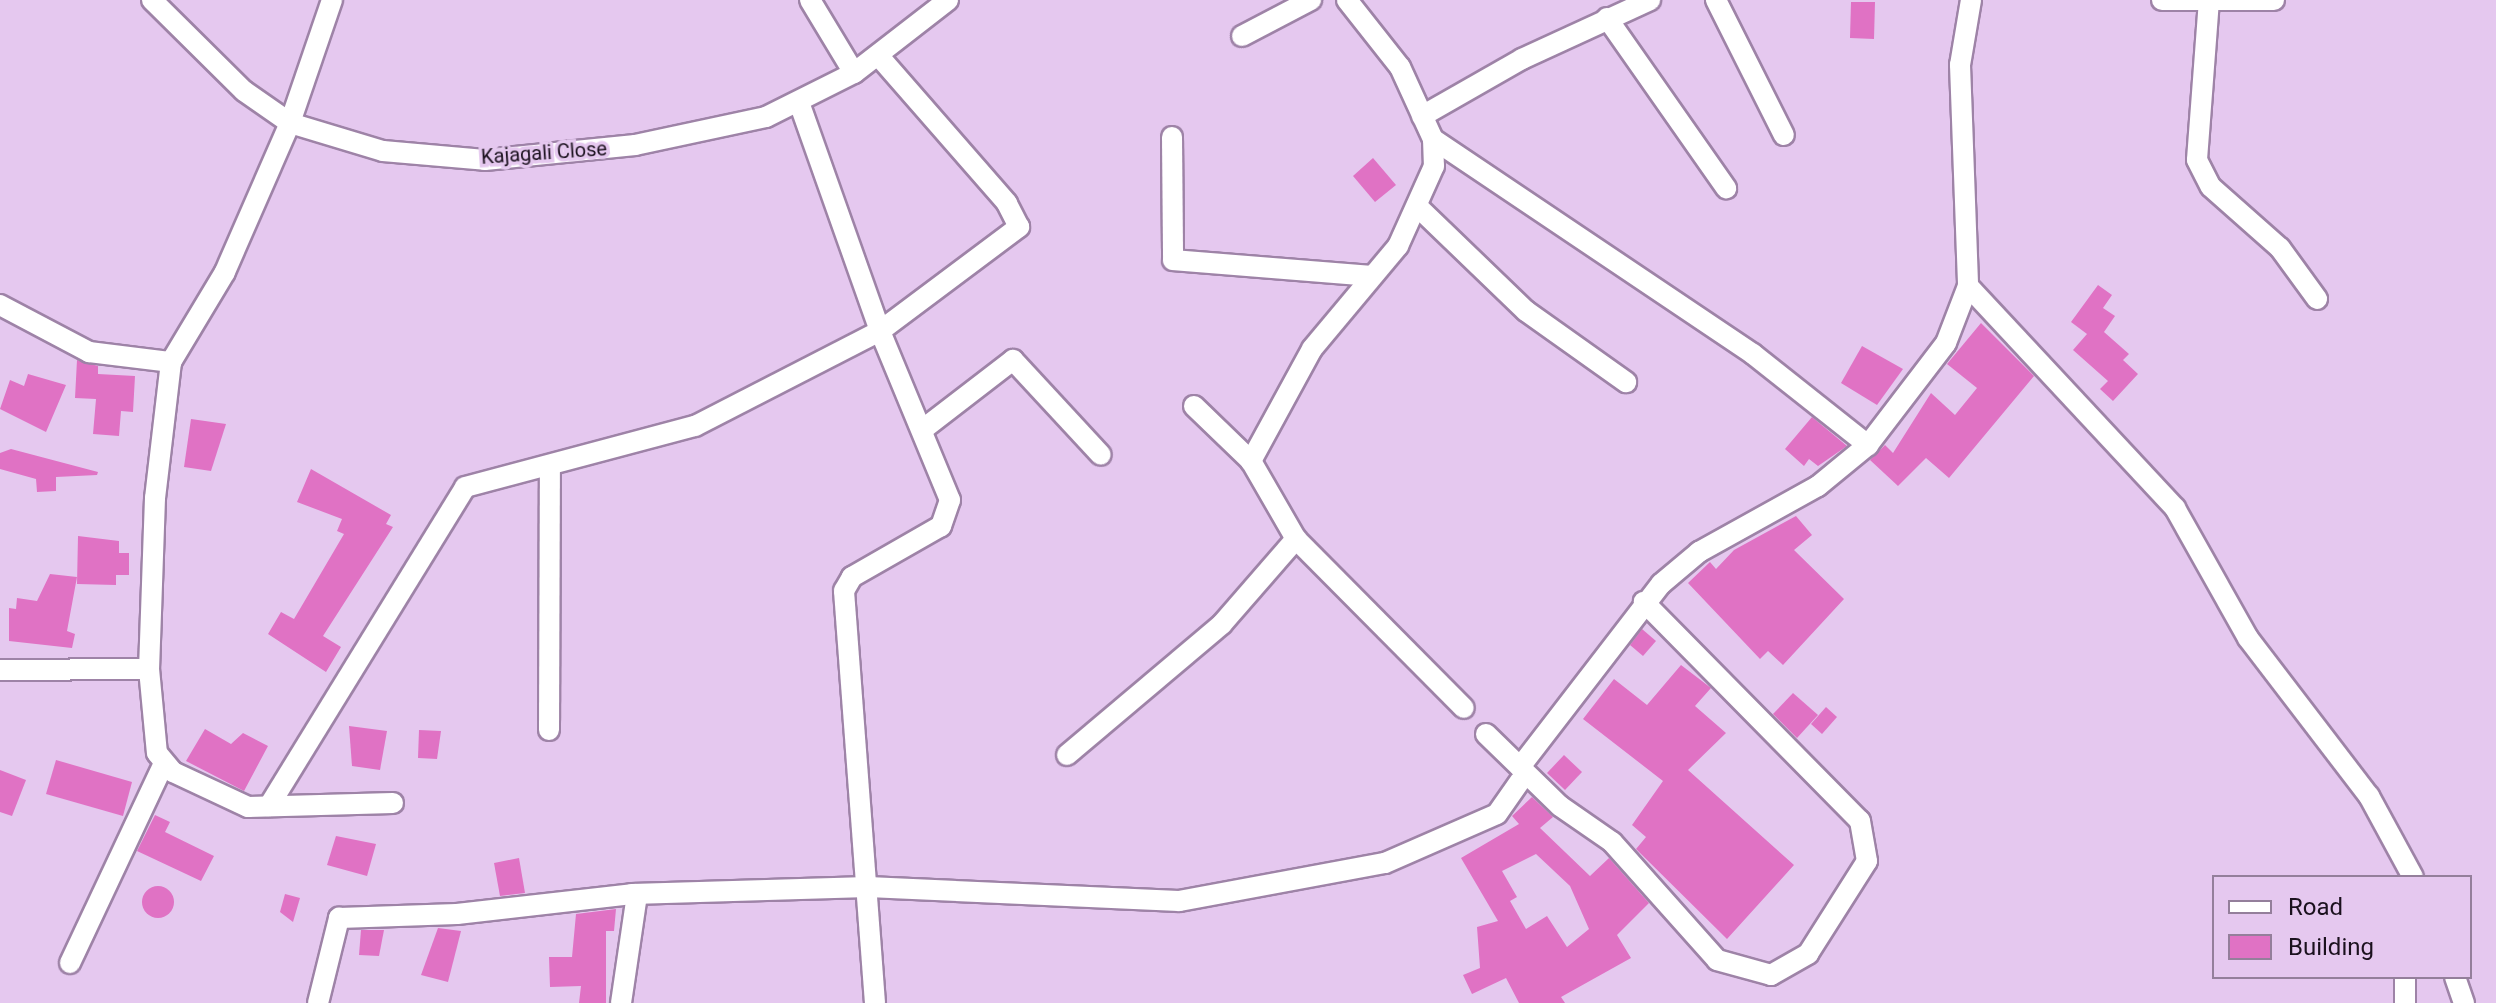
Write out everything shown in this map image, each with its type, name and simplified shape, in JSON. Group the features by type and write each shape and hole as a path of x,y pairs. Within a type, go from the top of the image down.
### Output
{"street":[{"name":"Kajagali Close","path":"152,0 244,91 290,123 383,151 485,160 712,132 800,105 854,73 948,0"},
{"path":"70,963 163,765 149,669 155,498 171,362 225,272 290,123 332,0"},
{"path":"810,0 854,73"},
{"path":"1242,36 1311,0"},
{"path":"1347,0 1400,67 1433,139 1753,354 1868,445"},
{"path":"1422,116 1607,18 1650,0"},
{"path":"1716,0 1784,135"},
{"path":"318,1003 339,918 457,914 637,894 868,887 1120,904 1240,894 1426,847 1497,814 1520,774 1644,602 1699,552 1818,486 1868,445 1946,343 1968,286 1960,65 1971,0"},
{"path":"2162,0 2274,0"},
{"path":"2210,2 2197,160 2211,187 2280,248 2317,299"},
{"path":"1607,18 1726,188"},
{"path":"269,806 455,497 476,480 550,469 695,426 880,331 1019,227 1007,203 878,55"},
{"path":"800,105 880,331 922,430 951,513 941,526 852,577 844,591 875,1003"},
{"path":"1172,137 1173,260 1371,276"},
{"path":"1251,461 1312,349 1420,209 1433,139"},
{"path":"1420,209 1526,311 1626,382"},
{"path":"1968,286 2175,508 2248,638 2369,796 2409,872"},
{"path":"0,305 89,352 171,362"},
{"path":"922,430 1013,360 1101,455"},
{"path":"1194,406 1251,461 1296,539 1464,708"},
{"path":"549,730 550,469"},
{"path":"1067,755 1222,624 1296,539"},
{"path":"1486,734 1520,774 1612,842 1717,960 1771,975 1808,954 1867,861 1860,821 1644,602"},
{"path":"0,670 149,669"},
{"path":"163,765 248,807 393,803"},
{"path":"621,1003 637,894"},
{"path":"2405,979 2405,1003"},
{"path":"2456,979 2464,1003"}],"building":[{"path":"1851,2 1875,2 1874,39 1850,38"},
{"path":"1373,158 1396,185 1375,202 1353,176"},
{"path":"2098,285 2112,295 2103,308 2115,316 2104,332 2129,354 2123,360 2138,374 2113,401 2100,389 2108,381 2073,350 2087,334 2071,322"},
{"path":"1981,323 2034,376 1949,478 1926,458 1898,486 1870,460 1885,445 1893,453 1931,393 1955,415 1977,388 1947,364"},
{"path":"1862,346 1903,369 1877,405 1841,383"},
{"path":"77,360 98,366 98,374 135,376 133,412 121,411 119,436 93,434 96,399 75,398"},
{"path":"28,374 66,385 46,432 0,409 10,380 24,386"},
{"path":"1812,417 1847,446 1818,466 1809,459 1804,466 1785,449"},
{"path":"191,419 226,424 211,471 184,467"},
{"path":"11,449 98,472 97,475 56,477 56,491 37,492 36,479 0,469 0,453"},
{"path":"311,469 391,515 386,524 393,527 323,636 341,647 326,672 268,634 281,612 294,619 344,534 337,531 342,519 297,502"},
{"path":"1796,516 1812,535 1794,550 1844,599 1783,665 1768,651 1760,659 1688,583 1710,562 1716,569 1734,550"},
{"path":"78,536 119,541 119,553 129,553 129,575 116,575 116,585 77,584"},
{"path":"50,574 77,577 67,631 75,634 72,648 9,641 9,608 16,609 17,598 37,601"},
{"path":"1642,629 1656,641 1643,656 1630,645"},
{"path":"1681,665 1711,688 1695,706 1726,733 1688,770 1794,865 1727,939 1636,849 1646,837 1632,825 1663,781 1583,719 1614,679 1647,705"},
{"path":"1793,693 1818,715 1797,738 1773,714"},
{"path":"1826,707 1837,717 1822,734 1811,724"},
{"path":"349,726 387,731 380,770 352,766"},
{"path":"205,729 231,744 243,733 268,746 244,791 186,761"},
{"path":"419,730 441,731 437,759 418,758"},
{"path":"1564,755 1582,772 1565,790 1547,773"},
{"path":"56,760 132,782 123,816 46,794"},
{"path":"0,770 26,780 12,816 0,812"},
{"path":"1532,797 1553,817 1540,828 1590,876 1609,858 1649,903 1617,935 1631,958 1561,997 1565,1003 1519,1003 1506,978 1472,994 1463,975 1480,968 1477,927 1498,921 1461,858 1519,824 1512,816","holes":["1536,854 1570,886 1589,929 1567,947 1547,916 1526,929 1510,901 1517,897 1502,871"]},
{"path":"155,815 170,822 165,832 214,856 201,881 137,851"},
{"path":"336,836 376,844 367,876 327,865"},
{"path":"519,858 525,893 500,896 494,863"},
{"path":"158,886 170,890 174,902 170,914 158,918 146,914 142,902 146,890"},
{"path":"285,894 300,898 293,922 280,912"},
{"path":"616,909 614,931 606,931 606,1003 579,1003 581,986 550,987 549,957 572,957 576,914"},
{"path":"438,928 461,931 448,982 421,975"},
{"path":"361,930 384,930 379,956 359,955"}]}
